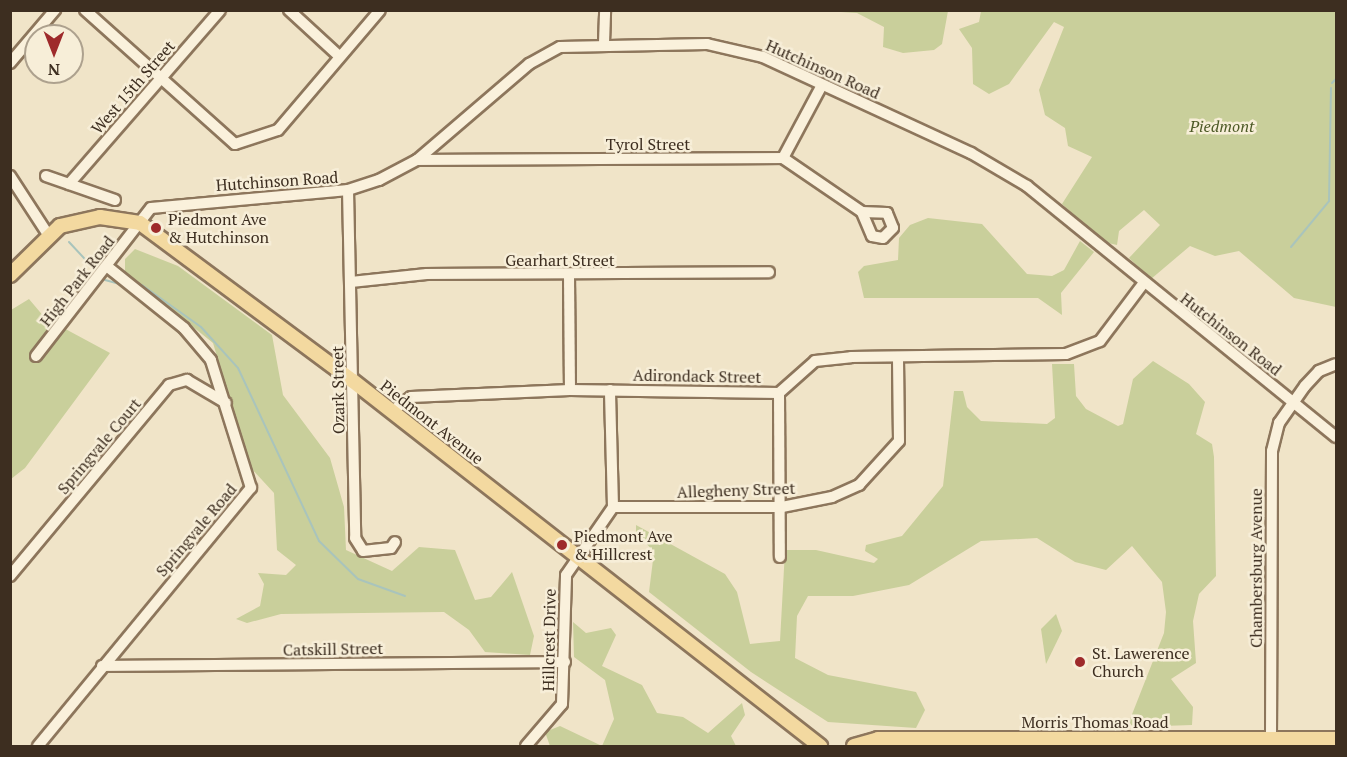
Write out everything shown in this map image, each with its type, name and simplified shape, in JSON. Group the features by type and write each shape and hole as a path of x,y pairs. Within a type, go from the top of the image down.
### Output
{"main road":[{"name":"Piedmont Avenue","path":"47,233 100,216 140,223 392,411 820,747"},
{"path":"10,275 47,233"},
{"name":"Morris Thomas Road","path":"854,747 878,739 1218,743 1271,739 1336,739"}],"street":[{"path":"10,63 55,10"},
{"path":"85,10 235,144 278,130 380,10"},
{"name":"West 15th Street","path":"69,184 220,10"},
{"path":"289,10 339,56"},
{"path":"604,43 605,10"},
{"name":"Hutchinson Road","path":"140,223 159,205 348,190 417,160 529,64 560,46 604,43 707,44 763,57 971,153 1027,186 1143,284 1336,437"},
{"path":"822,85 783,158 862,212"},
{"name":"Tyrol Street","path":"417,160 783,158"},
{"path":"10,176 47,233"},
{"path":"46,176 115,201"},
{"name":"Ozark Street","path":"348,190 356,538 363,551 391,548 395,542"},
{"name":"High Park Road","path":"36,356 109,268 140,223"},
{"name":"Springvale Road","path":"38,747 102,666 251,488 211,360 184,328 109,268"},
{"name":"Gearhart Street","path":"351,282 427,274 569,276 769,272"},
{"path":"569,276 570,390"},
{"name":"Adirondack Street","path":"392,411 411,398 570,390 779,393 814,361 1084,350 1100,341 1143,284"},
{"name":"Allegheny Street","path":"613,507 782,507 832,497 859,485 883,465 899,441 898,358"},
{"name":"Chambersburg Avenue","path":"1271,739 1272,451 1279,423 1319,371 1336,364"},
{"name":"Springvale Court","path":"10,576 169,385 187,380 226,403"},
{"path":"610,390 613,507"},
{"path":"779,393 782,507 780,557"},
{"name":"Hillcrest Drive","path":"526,747 562,704 566,575 613,507"},
{"name":"Catskill Street","path":"102,666 565,662"}],"green space":[{"path":"948,10 942,44 934,50 903,53 883,47 884,27 857,13 825,11"},
{"name":"Piedmont","path":"981,11 1336,11 1336,307 1294,298 1239,251 1215,256 1190,246 1151,279 1129,258 1160,225 1144,210 1119,231 1117,245 1104,242 1062,204 1092,157 1068,146 1065,128 1045,115 1039,90 1064,27 1054,22 1009,84 989,94 973,84 972,48 959,29 979,22"},
{"path":"928,218 982,224 1027,274 1052,276 1064,270 1080,241 1094,252 1061,293 1062,315 1038,298 864,298 858,272 864,266 898,260 899,238 910,225"},
{"path":"135,249 178,266 272,335 283,395 330,458 344,507 346,550 392,571 419,547 455,550 475,600 491,597 512,572 534,636 530,655 485,652 469,630 444,612 281,614 247,623 236,619 260,606 264,584 258,573 286,575 296,565 277,550 274,493 250,467 213,343 125,272 125,259"},
{"path":"29,299 45,318 110,353 25,468 11,479 11,310"},
{"path":"1153,361 1189,384 1205,402 1196,434 1212,444 1214,457 1216,576 1199,594 1193,621 1196,663 1171,679 1193,707 1192,725 1133,727 1129,722 1164,633 1166,612 1162,582 1132,546 1106,570 1075,562 1037,538 981,541 909,585 853,596 808,596 797,616 795,658 828,675 916,692 925,710 916,728 828,722 751,672 649,592 654,552 636,532 636,525 725,574 737,592 750,644 780,641 785,550 816,550 874,563 878,559 865,551 866,545 902,536 943,486 954,391 963,391 967,407 981,421 1047,424 1055,418 1052,364 1074,364 1076,396 1086,409 1118,426 1123,424 1133,379"},
{"path":"1056,614 1062,631 1046,664 1041,629"},
{"path":"573,622 586,633 611,628 616,635 602,666 642,685 657,713 683,717 708,733 742,703 745,715 731,736 736,746 602,746 614,719 605,680 574,657"},
{"path":"560,726 602,746 550,746 545,732"}],"waterway":[{"path":"1332,83 1336,79"},
{"path":"1291,247 1329,201 1331,88"},
{"path":"69,242 96,271"},
{"path":"105,280 124,285"},
{"path":"142,285 201,327 238,368 319,541 358,579 405,596"}],"place":[{"name":"Piedmont Ave & Hutchinson","path":"156,228"},
{"name":"Piedmont Ave & Hillcrest","path":"562,545"},
{"name":"St. Lawerence Church","path":"1080,662"}]}
